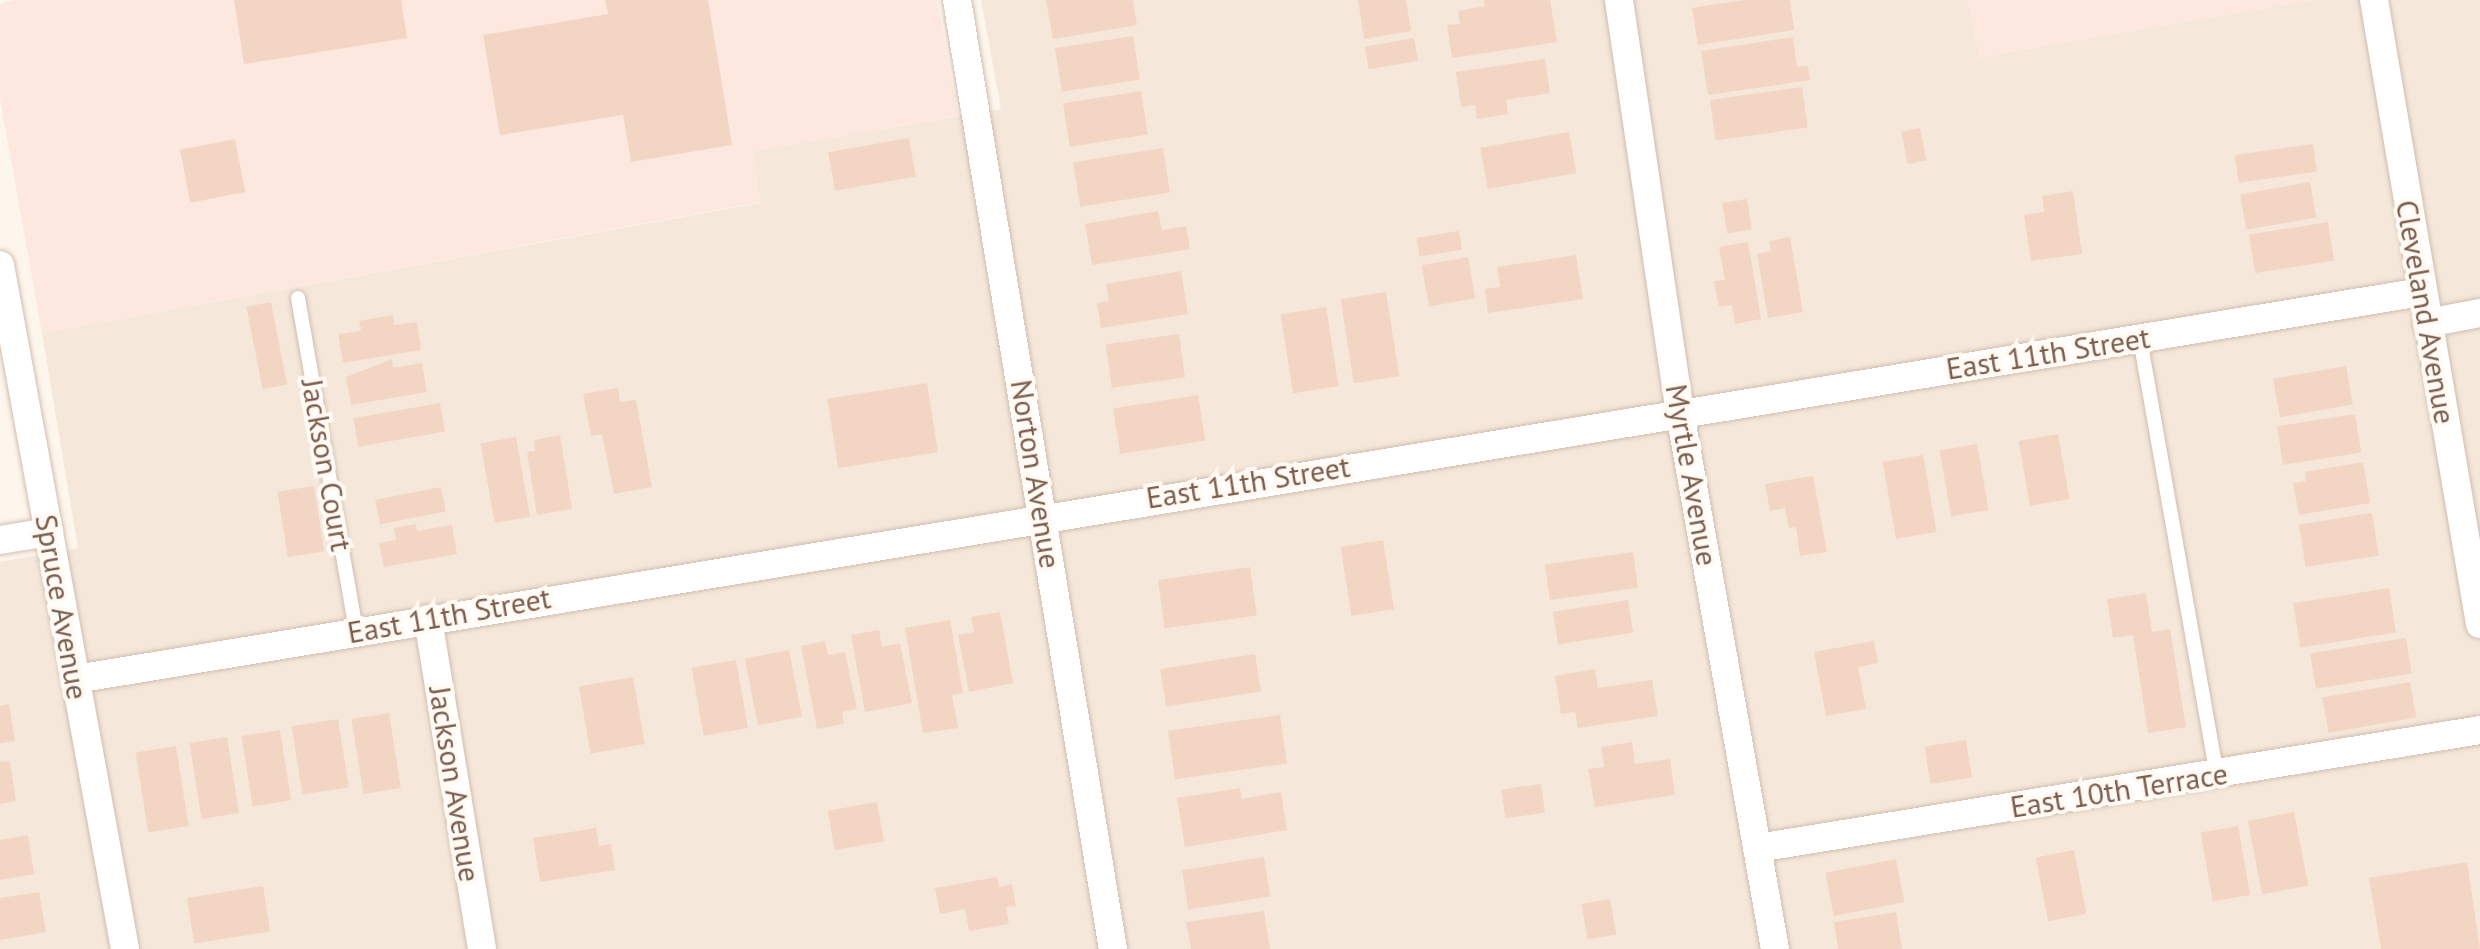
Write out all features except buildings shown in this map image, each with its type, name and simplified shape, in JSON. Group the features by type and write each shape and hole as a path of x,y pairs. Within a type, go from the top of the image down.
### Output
{"street":[{"name":"Norton Avenue","path":"957,0 1113,949"},
{"name":"Myrtle Avenue","path":"1619,0 1680,413 1775,949"},
{"name":"Cleveland Avenue","path":"2374,0 2480,624"},
{"name":"Spruce Avenue","path":"0,266 125,949"},
{"name":"East 11th Street","path":"76,679 1043,515 2422,292"},
{"path":"2428,323 2480,313"},
{"path":"0,540 49,532"},
{"name":"Jackson Avenue","path":"428,619 482,949"},
{"name":"East 10th Terrace","path":"1758,848 2480,730"}],"lane":[{"name":"Jackson Court","path":"298,298 356,631"},
{"path":"2140,339 2217,775"}],"shaded area":[{"path":"13,0 937,0 958,116 753,151 761,202 42,333 0,99 0,4"},
{"path":"981,0 1968,0 1980,57 2312,0 2480,0 2480,949 0,949 0,562 78,548 42,333 760,203 752,151 1001,109"},
{"path":"1968,0 2312,0 1979,57"}]}
